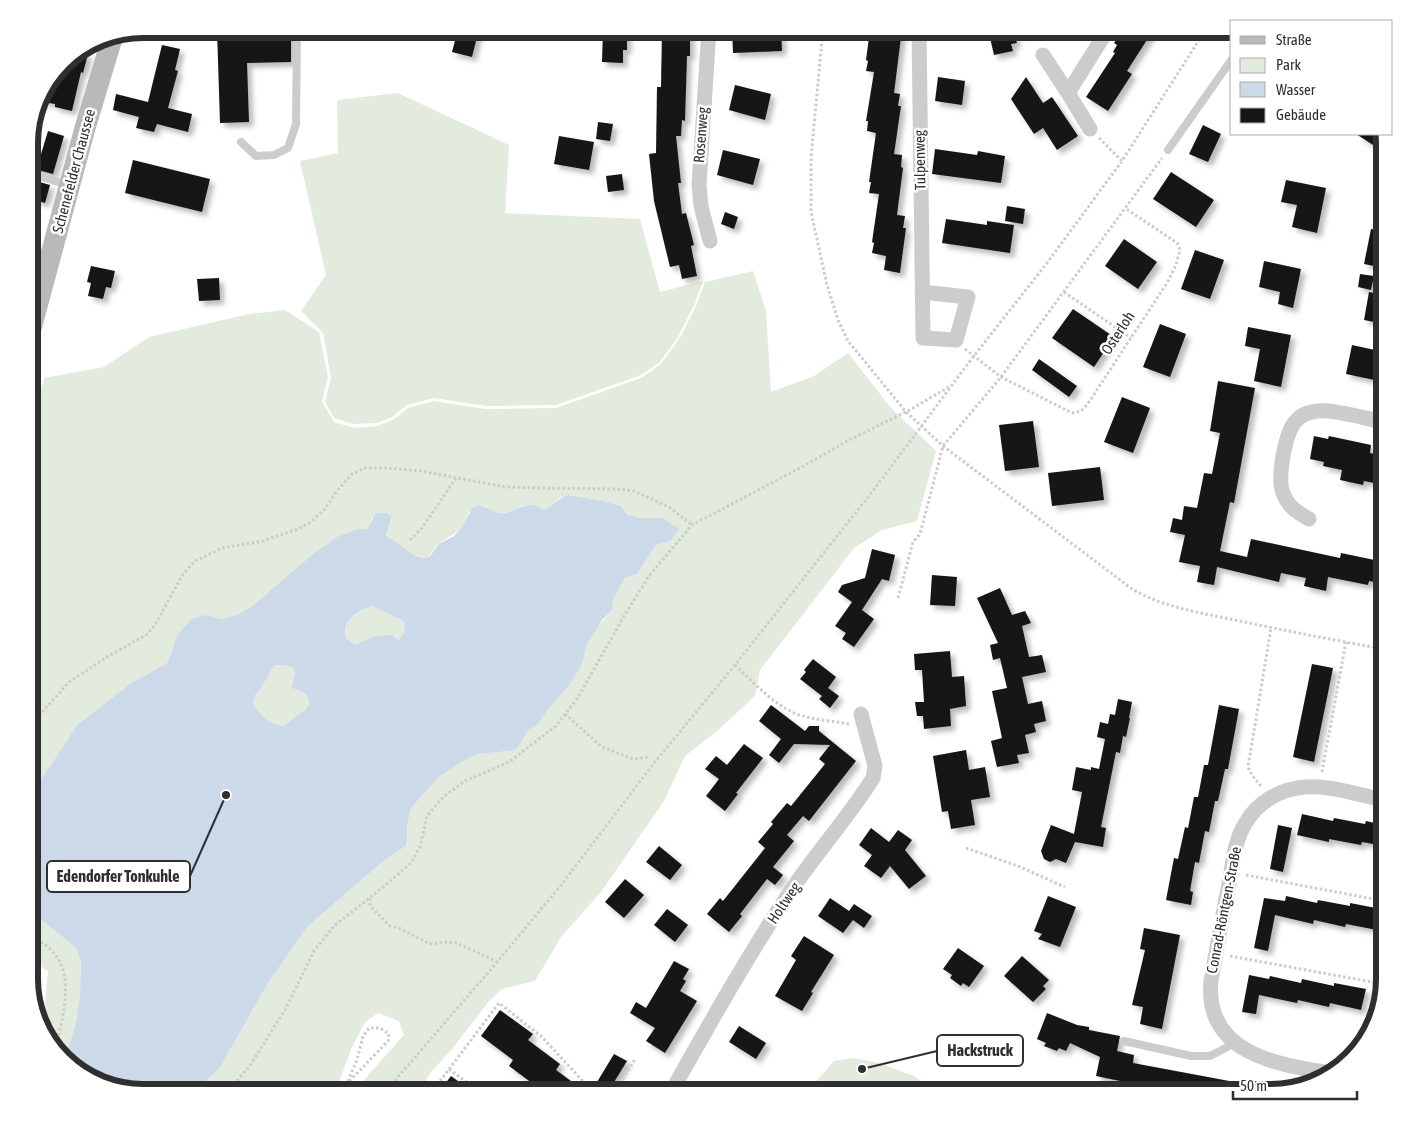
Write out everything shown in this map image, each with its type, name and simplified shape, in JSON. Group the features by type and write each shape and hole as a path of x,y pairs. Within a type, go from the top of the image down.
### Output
{"street":[{"name":"Rosenweg","path":"708,38 698,185 710,241"},
{"name":"Tulpenweg","path":"919,38 923,338 956,340"},
{"path":"1068,93 1102,38"},
{"name":"Schenefelder Chaussee","path":"38,303 110,43"},
{"path":"1043,55 1090,129"},
{"path":"922,292 968,297 956,340"},
{"path":"1309,519 1292,509 1282,492 1280,483 1287,443 1295,422 1303,415 1323,410 1376,420"},
{"name":"Holtweg","path":"676,1084 733,982 770,923 795,885 873,778 876,771 862,720"},
{"name":"Conrad-Röntgen-Straße","path":"1321,1071 1269,1060 1244,1050 1221,1027 1213,1007 1210,987 1231,872 1242,829 1259,806 1271,798 1288,790 1305,787 1376,798"}],"lane":[{"path":"241,142 256,156 274,155 288,148 296,124 297,38"},
{"path":"1168,150 1230,62"},
{"path":"38,176 70,186"},
{"path":"1124,1041 1191,1056 1210,1056 1235,1043"}],"path":[{"path":"821,38 811,177 811,212 827,285 838,320 848,341 906,412 943,446 1132,589 1146,597 1172,606 1271,628 1376,648"},
{"path":"392,1084 498,962 562,884 654,763 735,666 872,492 952,385 1047,264 1122,161 1200,38"},
{"path":"1090,129 1122,161"},
{"path":"898,598 913,542 920,534 943,446 1001,377 1168,150"},
{"name":"Osterloh","path":"1001,377 1072,414 1077,413 1087,405 1167,283 1180,250 1180,247 1174,241 1125,208"},
{"path":"1064,292 1131,338"},
{"path":"956,340 974,357 1001,377"},
{"path":"234,1084 249,1067 285,1010 314,951 334,926 411,863 420,846 428,816 442,797 465,781 509,762 556,726 577,699 649,576 692,525 856,436 906,412 952,385"},
{"path":"38,717 69,682 107,657 146,635 155,625 183,574 195,561 222,548 263,541 305,526 324,510 352,474 365,468 421,471 506,486 634,491 669,507 692,525"},
{"path":"410,540 422,528 456,478"},
{"path":"1256,780 1248,768 1271,628"},
{"path":"1320,788 1346,642"},
{"path":"735,666 759,688 797,714 810,718 862,720"},
{"path":"565,714 602,747 632,759 650,757"},
{"path":"966,848 1018,866 1066,887"},
{"path":"1231,872 1376,899"},
{"path":"370,898 370,906 390,926 399,928 430,944 457,944 498,962"},
{"path":"38,940 58,958 63,974 65,1004 57,1039"},
{"path":"1216,954 1376,983"},
{"path":"438,1084 499,1003 542,1037 586,1084"},
{"path":"346,1084 388,1041 389,1034 380,1028 369,1028 363,1036 357,1060 348,1081"},
{"path":"619,1084 634,1059"},
{"path":"449,1069 469,1084"}],"green space":[{"path":"398,93 509,145 505,213 640,219 660,292 703,281 695,303 678,337 659,363 641,375 556,405 486,406 434,398 407,405 392,417 377,423 353,424 334,418 325,402 331,378 323,333 301,311 326,275 300,161 338,153 337,100"},
{"path":"753,271 766,311 771,392 814,376 848,353 891,408 936,451 917,521 882,530 854,548 760,670 755,696 717,731 685,756 664,801 601,892 561,937 535,981 502,989 489,1001 453,1048 431,1072 424,1084 360,1084 404,1035 399,1021 378,1013 365,1022 352,1047 338,1084 203,1084 219,1069 268,983 308,926 387,858 406,846 407,826 411,808 440,776 477,754 510,751 518,748 528,730 537,725 568,687 580,668 586,646 596,628 612,611 613,600 625,578 637,574 656,545 670,541 654,518 628,515 621,506 568,495 559,498 550,509 543,510 525,505 500,513 492,512 485,506 469,512 461,528 437,546 425,558 409,553 386,535 391,520 372,518 366,529 358,529 313,554 251,607 237,615 222,619 206,615 172,648 167,663 130,684 77,725 38,784 38,402 44,378 104,367 149,337 249,314 285,310 319,332 328,377 322,402 334,422 354,428 377,426 393,420 408,408 434,401 485,409 556,408 641,378 661,364 681,336 697,304 705,282"},
{"path":"372,606 404,621 404,631 398,640 392,634 372,638 361,644 354,644 346,638 346,626 352,617 361,610"},
{"path":"275,665 285,665 293,668 295,673 294,682 310,699 306,710 283,726 266,720 253,706 255,695"},
{"path":"38,917 75,947 81,961 80,996 76,1022 67,1052 59,1043 44,1015 48,971 38,965"},
{"path":"854,1058 879,1063 914,1076 926,1084 814,1084 834,1061"}],"water":[{"path":"568,495 599,500 621,506 628,515 641,518 662,518 679,529 670,541 656,545 637,574 625,578 613,600 612,611 602,620 586,646 580,668 568,687 537,725 528,730 518,748 510,751 477,754 440,776 411,808 407,826 406,846 387,858 308,926 268,983 219,1069 203,1084 128,1083 102,1076 73,1058 67,1052 76,1022 80,996 81,961 75,947 38,917 38,784 77,725 130,684 167,663 178,634 192,619 206,615 222,619 237,615 251,607 313,554 337,537 358,529 367,529 376,513 387,513 391,516 386,535 411,553 425,558 430,556 439,544 454,536 462,527 473,507 481,506 499,513 509,512 528,505 543,510","holes":["372,606 404,621 404,631 398,640 392,634 374,637 357,644 346,638 345,632 348,621 356,613","275,665 285,665 293,668 295,673 292,688 306,694 309,703 306,710 283,726 273,724 259,713 253,705 255,695"]}],"building":[{"path":"217,38 291,38 291,62 247,63 249,122 220,123"},
{"path":"456,38 477,38 472,57 452,52"},
{"path":"603,38 627,38 627,50 623,50 623,63 602,62"},
{"path":"662,38 690,38 690,56 687,56 685,121 682,120 681,136 676,136 681,183 678,183 682,214 686,213 694,245 691,246 697,276 682,279 679,265 670,267 654,201 649,154 656,153 657,87 661,87"},
{"path":"732,38 781,38 782,51 733,53"},
{"path":"869,38 901,38 894,93 900,94 898,106 901,106 894,154 902,155 901,167 903,168 897,215 905,216 903,228 906,228 900,273 884,270 886,256 872,253 879,194 869,193 876,133 867,131 868,121 866,121 874,72 866,71 868,61 866,60"},
{"path":"990,38 1015,38 1017,43 1011,44 1013,51 994,55"},
{"path":"1117,38 1148,38 1127,71 1132,74 1108,111 1086,97 1115,53 1113,52 1117,45 1114,43"},
{"path":"162,45 180,49 175,70 178,71 168,108 192,114 188,132 157,124 154,132 136,128 139,117 113,110 116,94 148,102"},
{"path":"88,54 83,73 81,72 72,111 55,107 55,104 45,102 55,84 73,63"},
{"path":"938,77 965,81 962,105 935,101"},
{"path":"1026,77 1043,103 1052,97 1078,136 1057,150 1043,128 1034,134 1011,99"},
{"path":"735,85 771,94 765,120 729,110"},
{"path":"598,122 613,124 610,141 596,139"},
{"path":"1203,125 1221,134 1208,162 1189,154"},
{"path":"48,131 64,136 53,174 38,170 38,164"},
{"path":"1358,135 1376,135 1376,147"},
{"path":"559,136 594,142 589,170 554,164"},
{"path":"935,149 977,155 978,151 1005,156 1001,183 932,174"},
{"path":"723,150 760,159 753,185 717,175"},
{"path":"133,160 210,179 202,212 125,193"},
{"path":"1171,172 1214,200 1196,227 1153,199"},
{"path":"622,174 624,190 608,192 606,176"},
{"path":"1286,180 1326,188 1317,233 1292,227 1297,205 1281,202"},
{"path":"38,182 50,185 45,203 38,201"},
{"path":"1007,206 1025,209 1023,224 1005,221"},
{"path":"725,212 738,217 734,229 721,224"},
{"path":"946,219 987,225 987,221 1014,225 1010,253 942,243"},
{"path":"1371,229 1376,230 1376,266 1364,264"},
{"path":"1124,239 1157,262 1138,289 1105,266"},
{"path":"1195,250 1224,260 1210,299 1181,289"},
{"path":"1264,261 1301,269 1293,308 1278,304 1280,292 1259,287"},
{"path":"91,266 115,271 111,288 106,287 103,299 88,296 91,283 87,282"},
{"path":"1360,274 1374,276 1371,290 1358,287"},
{"path":"219,278 220,300 199,301 197,279"},
{"path":"1369,292 1376,293 1376,322 1364,320"},
{"path":"1073,309 1114,337 1094,367 1052,338"},
{"path":"1160,324 1186,334 1170,377 1143,367"},
{"path":"1248,327 1291,335 1281,387 1254,381 1260,349 1245,346"},
{"path":"1352,345 1376,350 1376,380 1346,374"},
{"path":"1039,359 1077,386 1069,397 1032,370"},
{"path":"1218,381 1255,388 1234,503 1230,502 1220,551 1247,557 1251,539 1340,558 1341,553 1376,560 1376,582 1369,581 1368,585 1328,577 1326,591 1304,586 1306,578 1281,573 1279,582 1217,567 1214,585 1197,582 1200,566 1179,562 1185,535 1170,532 1173,518 1182,520 1184,506 1197,508 1204,473 1212,474 1220,433 1210,431"},
{"path":"1122,397 1150,408 1133,453 1104,442"},
{"path":"1033,421 1039,467 1005,471 999,425"},
{"path":"1314,436 1328,439 1329,436 1371,445 1370,453 1376,454 1374,483 1364,481 1363,485 1340,480 1342,470 1323,466 1324,462 1310,459"},
{"path":"1100,467 1104,500 1052,506 1048,473"},
{"path":"872,549 895,555 889,581 882,579 862,610 874,619 854,647 842,639 846,633 835,626 852,602 838,592 842,585 865,578"},
{"path":"932,575 957,577 955,606 930,605"},
{"path":"1000,588 1012,615 1025,611 1031,623 1022,626 1029,657 1042,655 1046,672 1022,677 1028,704 1042,701 1046,721 1034,724 1036,732 1025,735 1029,753 1017,755 1019,763 997,767 991,741 1002,738 992,691 1007,688 1000,658 993,660 990,645 998,643 977,598"},
{"path":"950,651 952,677 964,676 966,706 950,709 951,726 924,729 923,716 917,716 915,702 924,702 922,670 915,670 914,654"},
{"path":"813,659 836,677 828,688 839,696 830,708 819,699 822,696 800,679 806,672 804,670"},
{"path":"1312,664 1333,668 1314,762 1293,757"},
{"path":"1118,699 1132,702 1126,737 1123,736 1120,753 1116,752 1101,827 1106,828 1103,847 1075,842 1066,863 1056,859 1050,862 1044,859 1041,851 1051,825 1074,834 1082,792 1072,790 1076,767 1091,770 1091,767 1099,769 1105,739 1097,737 1100,722 1108,724 1110,714 1115,715"},
{"path":"771,705 805,731 809,726 819,726 819,731 856,761 809,821 803,816 787,835 794,841 773,867 783,875 775,885 767,879 740,914 742,916 729,932 707,914 720,898 723,901 765,848 758,842 773,824 771,822 787,803 791,806 825,764 819,759 830,745 794,744 779,763 769,755 781,739 759,721"},
{"path":"1219,705 1239,709 1228,769 1225,769 1218,801 1215,801 1209,832 1205,831 1199,863 1195,862 1190,891 1193,892 1191,905 1166,900 1174,858 1178,859 1185,827 1188,828 1194,797 1198,797 1204,765 1208,765"},
{"path":"744,744 763,758 736,793 738,794 725,811 706,796 719,779 705,769 716,756 727,765"},
{"path":"966,750 969,770 985,767 990,797 971,800 975,825 951,829 948,811 942,812 933,756"},
{"path":"1302,814 1333,821 1334,818 1365,824 1366,821 1376,823 1376,845 1362,842 1361,845 1329,839 1329,842 1297,835"},
{"path":"1278,825 1292,828 1283,872 1270,869"},
{"path":"871,828 889,842 898,830 912,840 905,850 926,876 909,889 890,866 881,878 864,866 872,855 859,845"},
{"path":"659,846 682,865 670,880 646,862"},
{"path":"625,879 644,895 624,918 605,902"},
{"path":"1048,896 1076,907 1060,947 1038,939 1042,934 1034,931"},
{"path":"1286,896 1317,903 1318,900 1350,906 1350,903 1376,908 1376,930 1346,924 1345,927 1314,920 1313,924 1275,915 1268,951 1254,948 1264,898 1285,901"},
{"path":"830,898 849,911 854,904 872,916 864,928 853,920 843,933 818,916"},
{"path":"667,909 688,925 675,942 654,925"},
{"path":"1144,928 1180,935 1162,1029 1140,1024 1143,1007 1132,1005 1145,950 1140,949"},
{"path":"804,936 834,955 811,992 813,993 802,1011 775,996 796,960 791,956"},
{"path":"958,948 984,966 969,987 963,983 961,986 950,978 952,975 943,969"},
{"path":"1022,956 1049,980 1043,986 1046,989 1033,1002 1004,976"},
{"path":"674,961 689,969 683,979 686,981 680,991 697,1001 665,1053 646,1041 655,1028 630,1013 636,1002 646,1008"},
{"path":"1249,975 1269,979 1270,976 1301,983 1302,979 1334,986 1334,983 1366,989 1361,1010 1330,1003 1329,1007 1298,1000 1297,1003 1259,995 1256,1014 1242,1012"},
{"path":"500,1010 533,1034 528,1040 560,1064 556,1070 575,1084 533,1084 509,1066 513,1060 481,1036"},
{"path":"1047,1013 1077,1025 1089,1027 1089,1030 1120,1036 1117,1051 1134,1055 1133,1063 1245,1084 1119,1084 1120,1081 1096,1076 1100,1057 1070,1043 1066,1051 1059,1048 1057,1051 1044,1046 1046,1043 1037,1039"},
{"path":"739,1026 766,1043 756,1059 729,1042"},
{"path":"614,1054 627,1061 613,1084 596,1084"},
{"path":"451,1076 462,1084 445,1084"}],"place":[{"name":"Edendorfer Tonkuhle","path":"226,795"},
{"name":"Hackstruck","path":"862,1069"}]}
